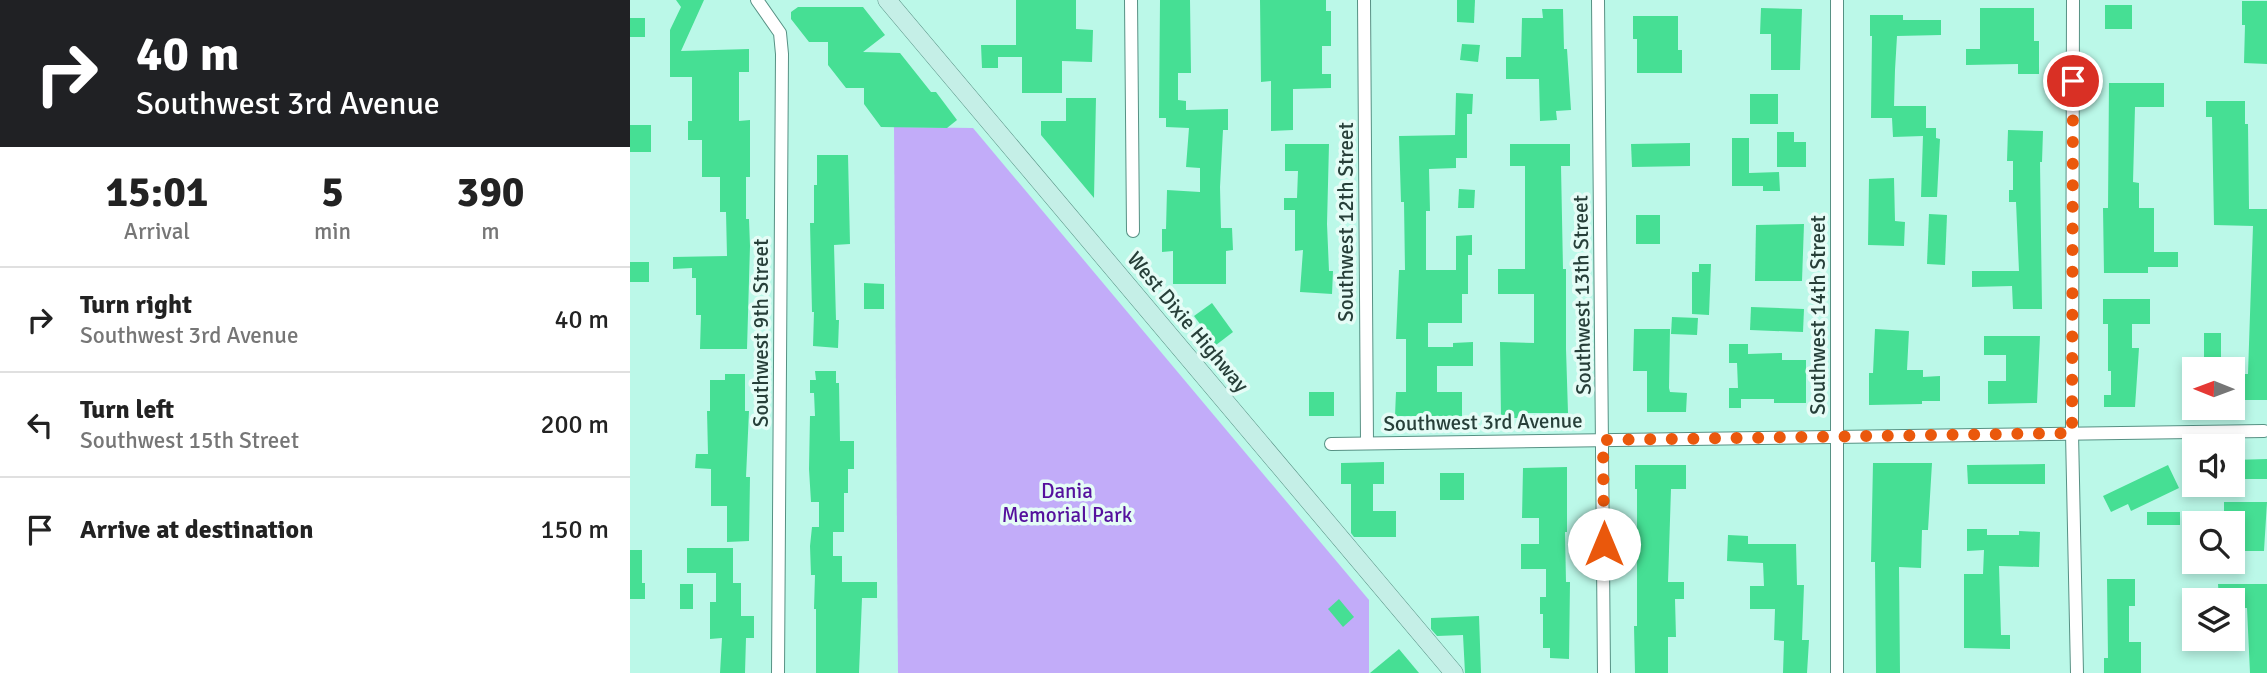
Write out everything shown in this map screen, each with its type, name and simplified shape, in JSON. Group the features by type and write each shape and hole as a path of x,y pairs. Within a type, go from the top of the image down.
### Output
{"main road":[{"name":"West Dixie Highway","path":"887,0 901,8 1454,673"}],"street":[{"name":"Southwest 9th Street","path":"757,0 780,33 782,54 778,673"},
{"path":"1131,0 1133,231"},
{"name":"Southwest 12th Street","path":"1364,0 1367,443"},
{"name":"Southwest 13th Street","path":"1598,0 1604,673"},
{"name":"Southwest 14th Street","path":"1837,0 1837,673"},
{"path":"2073,0 2072,433 2077,673"},
{"name":"Southwest 3rd Avenue","path":"1331,443 2264,430"}],"green space":[{"name":"Dania Memorial Park","path":"894,127 973,128 1369,600 1369,673 898,673"}],"building":[{"path":"676,0 704,0 681,51 749,49 749,72 739,72 739,121 750,120 750,177 746,177 746,219 749,219 750,246 747,349 700,349 701,315 696,315 696,278 692,278 692,268 673,269 673,257 727,256 726,212 720,212 720,177 702,177 702,140 688,140 688,121 692,121 692,77 670,77 670,30 681,7"},
{"path":"1016,0 1076,0 1076,29 1093,30 1092,62 1062,61 1062,93 1022,93 1022,57 998,57 998,68 982,68 981,45 1016,45"},
{"path":"1160,0 1190,0 1191,73 1178,73 1178,100 1186,101 1186,110 1228,109 1228,130 1223,130 1220,187 1221,228 1232,228 1233,250 1226,251 1226,284 1173,284 1173,251 1162,252 1162,229 1166,229 1167,190 1200,192 1200,168 1186,167 1189,128 1166,127 1166,118 1159,118"},
{"path":"1260,0 1326,0 1326,11 1331,11 1331,46 1322,46 1322,74 1331,74 1331,88 1293,89 1293,130 1271,131 1271,81 1261,82"},
{"path":"1457,0 1475,0 1474,23 1457,22"},
{"path":"2242,1 2267,1 2267,64 2244,63 2245,25 2242,25"},
{"path":"2105,5 2132,5 2132,29 2105,29"},
{"path":"798,7 863,7 885,35 863,52 900,53 931,92 936,92 957,120 947,128 881,127 864,104 864,88 846,88 828,65 828,42 809,42 791,19 791,12"},
{"path":"1761,8 1802,9 1800,70 1771,70 1771,34 1760,34"},
{"path":"1980,8 2034,8 2034,41 2039,41 2039,74 2018,74 2018,64 1966,65 1966,49 1980,49"},
{"path":"1542,9 1563,9 1564,49 1567,49 1571,110 1556,111 1557,120 1540,121 1539,79 1506,79 1506,57 1521,57 1522,18 1543,18"},
{"path":"1870,15 1903,15 1903,20 1941,20 1941,35 1897,36 1894,106 1926,106 1926,128 1936,128 1936,138 1940,139 1937,197 1921,197 1923,136 1893,137 1892,118 1871,118"},
{"path":"1633,16 1678,16 1678,50 1682,50 1682,73 1637,73 1637,39 1633,39"},
{"path":"630,18 645,18 645,37 630,37"},
{"path":"1462,44 1480,45 1478,62 1460,60"},
{"path":"2109,83 2164,83 2164,107 2135,107 2133,182 2139,183 2139,208 2154,208 2154,252 2178,252 2178,267 2148,267 2148,273 2104,273 2103,208 2108,208"},
{"path":"1456,93 1473,94 1472,114 1467,114 1467,158 1456,158 1456,168 1429,169 1430,211 1426,211 1426,270 1456,270 1456,236 1472,235 1472,255 1468,255 1468,294 1462,294 1462,323 1428,323 1428,347 1453,347 1453,343 1473,342 1473,366 1437,366 1437,392 1462,392 1462,416 1395,416 1396,392 1406,392 1406,339 1396,339 1399,270 1405,270 1399,136 1455,135"},
{"path":"1750,94 1778,94 1778,124 1750,124"},
{"path":"1066,98 1096,98 1094,198 1041,135 1041,121 1066,121"},
{"path":"2206,101 2245,101 2245,124 2248,124 2249,209 2267,209 2267,400 2245,400 2253,226 2214,225 2212,117 2206,117"},
{"path":"630,125 651,125 651,152 630,152"},
{"path":"2008,130 2043,131 2040,162 2042,309 2013,309 2012,286 1972,287 1972,271 2019,271 2016,202 2009,202 2009,190 2013,190 2013,161 2007,161"},
{"path":"1777,132 1794,132 1794,142 1806,142 1806,167 1777,167"},
{"path":"1732,138 1749,138 1749,173 1779,172 1780,191 1763,191 1763,186 1732,186"},
{"path":"1690,143 1690,166 1632,167 1631,144"},
{"path":"1285,144 1329,144 1327,224 1329,271 1333,271 1332,294 1300,292 1303,250 1295,251 1295,210 1284,210 1284,198 1297,198 1298,171 1285,171"},
{"path":"1510,144 1570,144 1570,166 1561,166 1568,413 1523,413 1523,418 1501,418 1500,342 1534,343 1534,294 1498,294 1498,269 1525,269 1525,166 1510,166"},
{"path":"817,155 848,155 850,244 834,245 838,348 813,346 810,223 814,223"},
{"path":"1894,178 1895,221 1905,222 1904,246 1868,245 1869,179"},
{"path":"1459,189 1475,190 1474,208 1458,208"},
{"path":"1929,214 1947,215 1945,265 1927,264"},
{"path":"1636,215 1660,215 1660,244 1636,244"},
{"path":"1804,224 1802,281 1755,281 1756,225"},
{"path":"630,262 649,262 649,282 630,282"},
{"path":"1699,264 1711,264 1709,315 1692,314 1692,272 1699,272"},
{"path":"864,283 884,284 884,309 864,309"},
{"path":"2103,299 2150,299 2150,324 2132,324 2132,348 2139,348 2135,407 2104,407 2104,395 2111,395 2111,371 2108,371 2108,324 2103,324"},
{"path":"1212,303 1233,332 1216,345 1194,316"},
{"path":"1751,307 1804,309 1803,332 1750,330"},
{"path":"1672,317 1698,318 1697,335 1671,334"},
{"path":"1634,329 1670,329 1669,388 1670,392 1687,393 1686,412 1647,412 1647,371 1633,371"},
{"path":"1875,329 1909,331 1907,370 1923,370 1923,377 1940,376 1940,401 1869,405 1869,373 1873,373"},
{"path":"2204,333 2221,333 2221,357 2204,357"},
{"path":"1984,336 2040,336 2037,403 1988,404 1988,381 2006,381 2006,355 1984,355"},
{"path":"1729,344 1748,344 1748,354 1782,353 1782,360 1806,360 1806,403 1741,399 1741,408 1729,408 1729,388 1738,388 1737,363 1729,363"},
{"path":"815,371 836,371 836,383 839,383 840,441 854,441 854,469 848,469 848,493 844,493 844,532 833,532 833,556 842,556 842,582 877,582 877,598 862,598 859,673 816,673 815,575 811,575 810,546 812,527 819,527 819,502 811,502 809,469 810,416 815,416 814,393 810,393 810,380 816,380"},
{"path":"725,374 745,374 745,411 749,411 746,477 750,477 749,541 727,542 727,506 711,506 711,469 695,468 696,454 708,454 707,411 710,411 710,380 725,380"},
{"path":"1309,392 1334,392 1334,416 1309,416"},
{"path":"2267,459 2267,479 2245,479 2245,460"},
{"path":"1384,462 1384,484 1373,484 1373,511 1396,511 1396,537 1354,537 1351,533 1351,484 1341,484 1341,463"},
{"path":"1873,463 1932,463 1928,530 1922,530 1921,568 1899,567 1900,673 1876,673 1875,562 1871,562"},
{"path":"2045,464 2045,484 1968,484 1967,465"},
{"path":"1635,465 1686,465 1686,489 1671,489 1668,582 1684,582 1684,599 1675,599 1676,637 1668,637 1668,673 1635,673"},
{"path":"2168,465 2179,488 2131,511 2128,504 2111,512 2103,496"},
{"path":"1567,467 1565,532 1566,582 1570,582 1569,659 1550,658 1550,648 1543,648 1540,597 1546,597 1546,569 1521,569 1521,544 1539,544 1539,518 1522,518 1523,468"},
{"path":"1440,473 1464,473 1464,500 1440,500"},
{"path":"2224,502 2267,502 2264,551 2245,551 2245,511 2224,511"},
{"path":"2147,512 2180,512 2180,525 2147,525"},
{"path":"1967,529 1987,529 1987,535 2019,535 2019,531 2040,532 2039,567 1999,566 2001,635 2010,635 2010,649 1964,648 1964,574 1983,574 1984,550 1967,551"},
{"path":"1728,535 1748,536 1748,544 1796,544 1797,585 1804,585 1802,640 1809,640 1807,673 1783,673 1784,641 1774,640 1775,609 1750,609 1750,586 1764,586 1763,563 1727,561"},
{"path":"687,548 733,548 733,583 741,583 741,616 754,616 754,638 746,638 745,673 720,673 722,638 710,639 710,602 716,602 716,573 687,573"},
{"path":"630,550 642,550 645,599 630,599"},
{"path":"2107,579 2135,579 2135,606 2129,606 2129,642 2141,642 2141,673 2104,673 2104,658 2108,658"},
{"path":"680,584 693,584 693,609 680,609"},
{"path":"2218,584 2267,584 2267,673 2250,673 2245,588 2218,588"},
{"path":"1339,599 1354,617 1343,627 1328,609"},
{"path":"1479,616 1481,673 1465,673 1463,635 1437,636 1431,629 1431,618"},
{"path":"1399,649 1419,673 1370,673"}],"route":[{"path":"1604,544 1603,440 2072,433 2073,81"}]}
